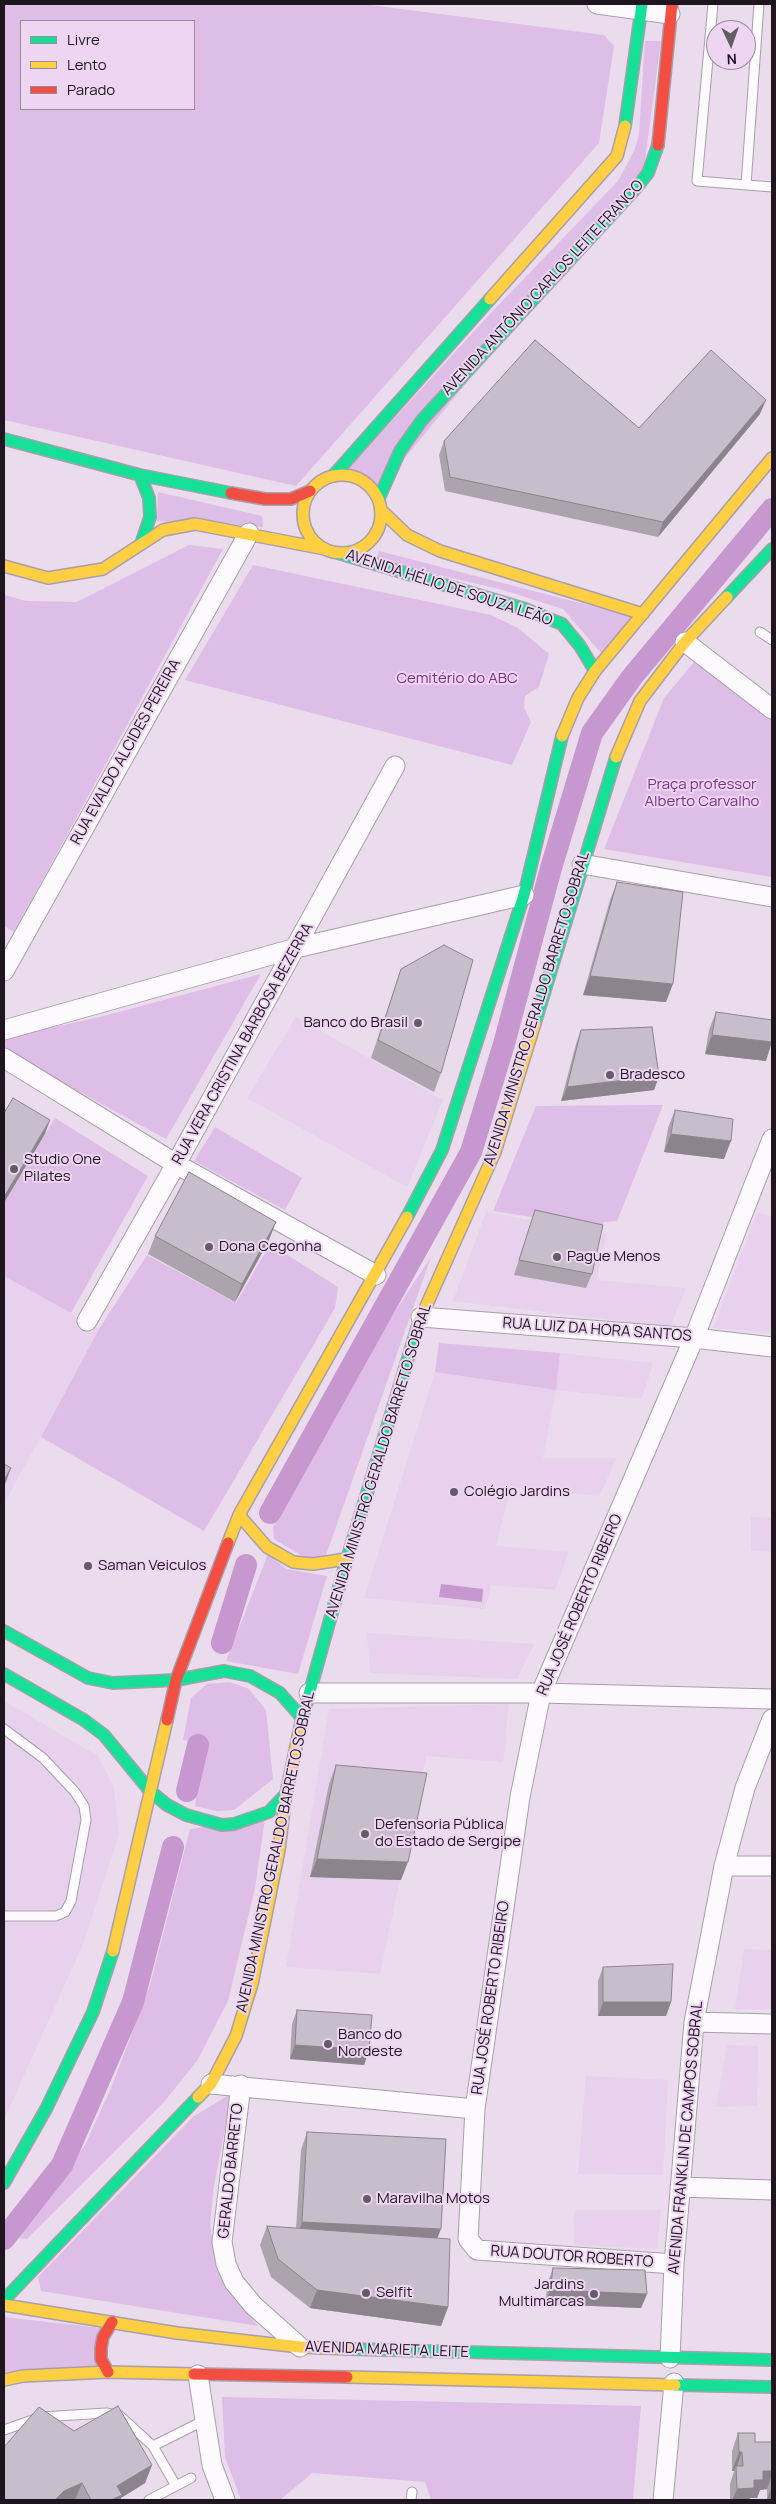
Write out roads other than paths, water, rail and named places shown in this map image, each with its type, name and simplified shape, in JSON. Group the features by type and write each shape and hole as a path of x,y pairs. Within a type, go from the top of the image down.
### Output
{"street":[{"path":"597,4 671,9"},
{"name":"AVENIDA ANTÔNIO CARLOS LEITE FRANCO","path":"310,490 320,481 333,476 618,156 623,138 642,7"},
{"name":"AVENIDA ANTÔNIO CARLOS LEITE FRANCO","path":"379,498 400,451 422,420 648,173 659,141 671,9"},
{"path":"4,439 140,475 265,499 290,499 310,490"},
{"path":"4,2183 46,2109 92,2012 117,1937 176,1680 238,1515 376,1275 442,1150 524,895 563,731 578,698 595,671 772,458"},
{"path":"310,490 304,510 306,530 314,541 325,549 338,553 352,552 364,546 377,531 382,511 379,498 371,486 360,478 346,474 333,476"},
{"path":"140,475 149,498 150,517 142,541"},
{"path":"382,511 407,535 440,551 643,614"},
{"name":"AVENIDA HÉLIO DE SOUZA LEÃO","path":"4,566 48,578 103,569 142,541 163,530 195,524 325,549"},
{"name":"RUA EVALDO ALCIDES PEREIRA","path":"4,971 249,533"},
{"name":"AVENIDA MINISTRO GERALDO BARRETO SOBRAL","path":"4,2300 212,2084 236,2036 252,1984 278,1850 286,1794 302,1718 347,1559 421,1317 495,1152 582,864 628,726 640,701 685,642 772,549"},
{"name":"AVENIDA HÉLIO DE SOUZA LEÃO","path":"338,553 525,609 562,624 580,646 595,671"},
{"path":"685,642 772,709"},
{"name":"RUA VERA CRISTINA BARBOSA BEZERRA","path":"86,1321 176,1164 395,766"},
{"path":"582,864 772,897"},
{"path":"4,1030 296,948 524,895"},
{"path":"4,1058 176,1164 376,1275"},
{"name":"RUA JOSÉ ROBERTO RIBEIRO","path":"472,2246 468,2239 475,2109 520,1798 541,1693 694,1338 772,1139"},
{"name":"RUA LUIZ DA HORA SANTOS","path":"421,1317 694,1338 772,1347"},
{"path":"238,1515 267,1547 293,1562 323,1563 347,1559"},
{"path":"4,1631 88,1678 113,1683 176,1680 224,1671 250,1676 280,1693 302,1718"},
{"path":"4,1674 84,1720 104,1735 150,1791 167,1805 186,1815 222,1825 243,1822 269,1812 286,1794"},
{"path":"309,1693 541,1693 772,1699"},
{"name":"AVENIDA FRANKLIN DE CAMPOS SOBRAL","path":"670,2358 674,2264 694,2022 724,1866 745,1788 772,1719"},
{"path":"724,1866 772,1866"},
{"path":"694,2022 772,2024"},
{"path":"212,2084 241,2085 475,2109"},
{"name":"GERALDO BARRETO","path":"241,2085 222,2242 226,2264 234,2282 253,2305 300,2347"},
{"path":"680,2187 772,2190"},
{"name":"RUA DOUTOR ROBERTO","path":"472,2246 477,2250 674,2264"},
{"name":"AVENIDA MARIETA LEITE","path":"4,2305 176,2333 300,2347 444,2353 772,2360"},
{"path":"108,2372 101,2359 100,2348 112,2322"},
{"name":"AVENIDA MARIETA LEITE","path":"4,2380 23,2376 108,2372 772,2386"},
{"path":"198,2375 212,2464 225,2500"},
{"path":"663,2500 674,2384"}],"lane":[{"path":"713,4 697,181 772,187"},
{"path":"746,185 759,4"},
{"path":"760,632 772,640"},
{"path":"4,1729 43,1758 75,1792 84,1806 86,1820 71,1901 65,1912 56,1916 4,1916"},
{"path":"4,2430 40,2417 106,2412 120,2416 153,2446 176,2486"},
{"path":"153,2446 205,2420"},
{"path":"149,2500 190,2478"}],"waterway":[{"path":"270,1513 471,1152 504,1044 551,868 592,733 632,677 772,509"},
{"path":"222,1643 246,1565"},
{"path":"187,1791 198,1745"},
{"path":"4,2239 62,2165 133,2002 173,1847"}],"place":[{"name":"Banco do Brasil","path":"418,1023"},
{"name":"Bradesco","path":"610,1075"},
{"name":"Studio One Pilates","path":"14,1169"},
{"name":"Dona Cegonha","path":"209,1247"},
{"name":"Pague Menos","path":"557,1257"},
{"name":"Colégio Jardins","path":"454,1492"},
{"name":"Saman Veiculos","path":"88,1566"},
{"name":"Defensoria Pública do Estado de Sergipe","path":"365,1834"},
{"name":"Banco do Nordeste","path":"328,2044"},
{"name":"Maravilha Motos","path":"367,2199"},
{"name":"Selfit","path":"366,2293"},
{"name":"Jardins Multimarcas","path":"594,2294"}],"park label":[{"name":"Cemitério do ABC","path":"457,679"},
{"name":"Praça professor Alberto Carvalho","path":"702,794"}]}
